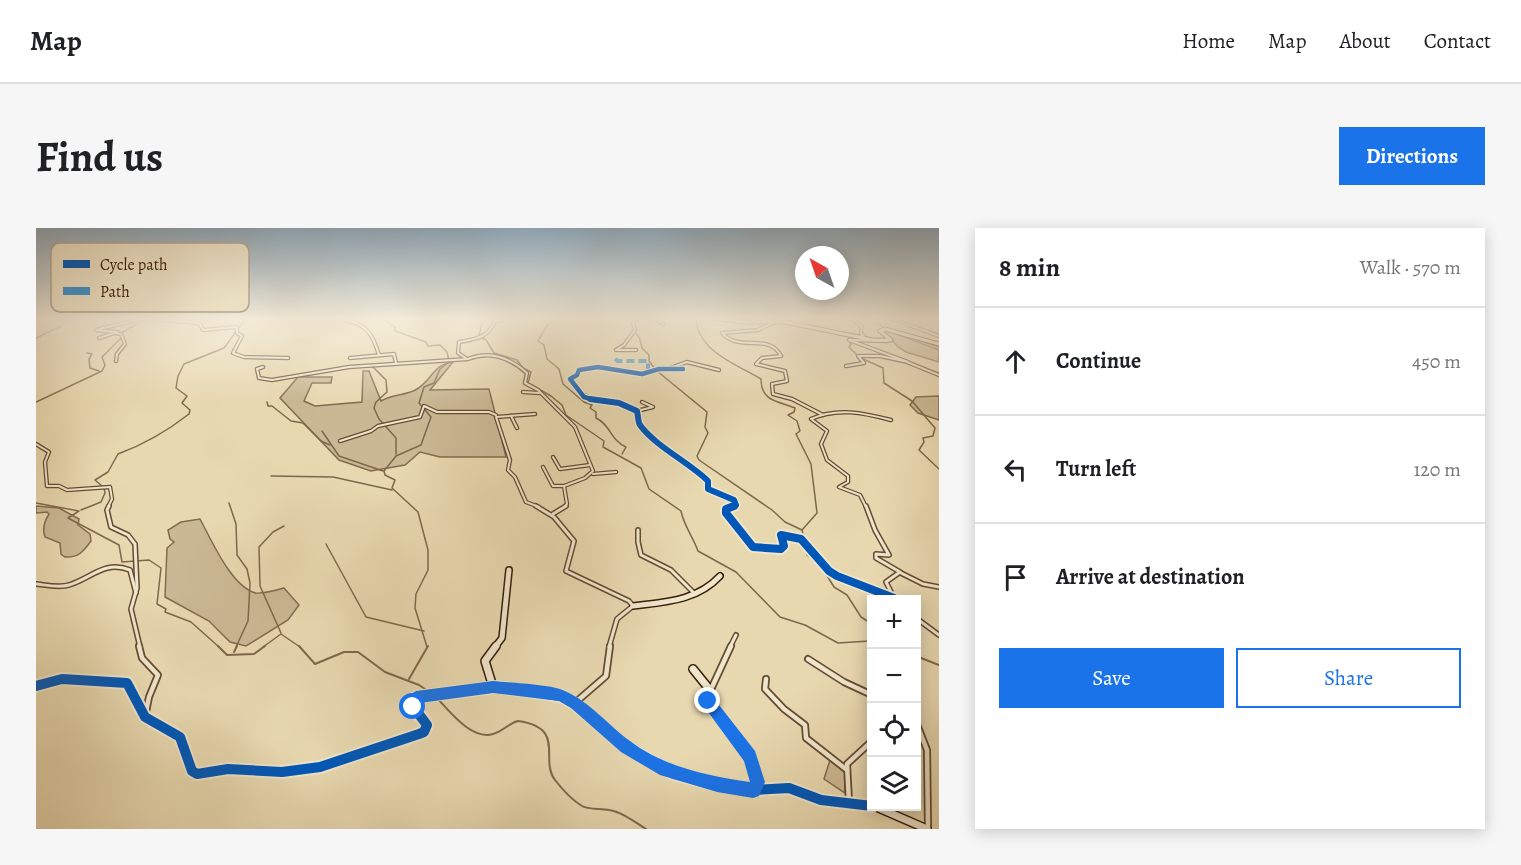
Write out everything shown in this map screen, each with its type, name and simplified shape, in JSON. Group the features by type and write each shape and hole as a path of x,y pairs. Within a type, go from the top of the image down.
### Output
{"street":[{"path":"116,362 118,351 123,346"},
{"path":"236,346 232,353 244,357 288,358"},
{"path":"375,346 379,355"},
{"path":"459,346 458,353 464,358 471,358"},
{"path":"622,346 616,350 636,350"},
{"path":"770,346 782,355 762,358 756,364 785,371 787,381 772,384 772,394 791,398 823,415"},
{"path":"858,346 871,348 939,375"},
{"path":"263,367 257,369 260,378 272,380 396,363 438,363 471,358 481,353 514,362 527,373 525,383 536,388 575,428 593,474"},
{"path":"350,358 394,354 396,363"},
{"path":"846,366 864,363 857,358 858,356 880,356 908,362"},
{"path":"642,402 653,407 637,411 627,405 589,400 575,390 570,378 576,376 578,371 598,367 642,374 668,368 680,362 704,364 719,370"},
{"path":"668,368 683,369"},
{"path":"523,392 539,393"},
{"path":"340,441 351,439 384,425 420,417 424,407 437,412 489,412 498,416 535,414"},
{"path":"637,411 639,424 683,463 707,479 708,489 734,500 736,505 725,512 752,546 781,549 784,546 781,535 797,538 837,576 885,595"},
{"path":"891,420 875,415 843,412 811,419 827,432 821,444 827,460 848,476 848,482 839,487 860,495 889,555 876,554 876,558 923,584 939,587"},
{"path":"509,415 517,428"},
{"path":"498,416 510,460 508,470 517,479 526,502 544,508 553,514 574,541 566,571 629,601 633,606"},
{"path":"36,444 49,452 45,462 47,486 59,486 67,490 110,487 112,499 107,510 111,527 128,535 135,544 137,588 131,609 141,654 144,661 158,675 149,697 145,717"},
{"path":"553,457 560,469 590,465"},
{"path":"543,467 553,486 564,486 593,474 616,472"},
{"path":"553,514 563,510 567,504 564,486"},
{"path":"638,530 637,547 641,555 674,572 696,596"},
{"path":"36,584 68,585 95,570 116,566 130,570 136,595"},
{"path":"493,687 485,661 502,638 509,570"},
{"path":"893,595 886,582 901,573"},
{"path":"575,704 580,696 606,676 614,621 622,611 633,606 696,596 715,583 720,576"},
{"path":"921,622 939,635"},
{"path":"736,635 725,663 707,695 709,705 750,756 758,782 753,790"},
{"path":"808,659 844,682 867,693"},
{"path":"693,669 710,690"},
{"path":"36,686 62,679 127,683 145,717 180,737 194,773 228,769 287,772 328,765 424,732 427,723 413,707 412,702 416,697 493,687 552,694 564,697 575,704 626,747 665,770 717,785 753,790 789,788 821,800 867,805"},
{"path":"766,679 765,689 784,709 805,725 806,738 847,770"},
{"path":"885,811 927,829 927,750 921,735"},
{"path":"849,802 847,770 851,759 867,745"}],"shaded area":[{"path":"898,347 939,347 939,362 906,352"},
{"path":"453,362 430,390 489,389 506,457 440,457 420,452 405,465 371,471 339,460 280,398 298,377 332,377 331,383 312,383 304,401 315,406 362,402 363,371 369,371 381,401 417,389 441,366"},
{"path":"939,396 939,420 918,413 910,405 916,397"},
{"path":"36,506 59,508 79,519 78,525 90,534 91,541 80,553 65,557 61,554 60,543 45,537 44,526 49,514 47,512 36,513"},
{"path":"200,519 223,562 247,589 256,593 284,588 299,605 288,620 246,646 230,642 209,621 165,597 167,548 174,542 170,539 168,530 181,522"},
{"path":"830,760 845,770 845,793 824,779"}],"waterway":[{"path":"36,402 102,371 105,365 102,357 113,346"},
{"path":"102,486 95,480 108,472 118,454 155,437 189,414 190,410 182,403 187,396 176,388 178,376 184,364 225,346"},
{"path":"441,346 447,352 449,361"},
{"path":"490,346 494,353 517,360 523,368 531,372 528,383 562,405 566,415 604,441 603,447 641,468 649,489 681,511 698,551 736,572 780,617 805,625 838,643 867,641"},
{"path":"544,346 547,359 559,369 563,384 584,402 592,405 590,408 596,412 596,418 604,424 617,441 626,447 622,454"},
{"path":"642,346 649,355 649,361 655,369"},
{"path":"709,346 720,356 761,379 764,392 771,399 795,408 794,412 788,415 797,421 800,431 796,434 811,464 817,513 802,530"},
{"path":"850,346 857,355"},
{"path":"928,346 939,350"},
{"path":"87,353 92,354 89,359 90,368 99,371"},
{"path":"861,358 883,368 884,383 912,401 935,428 933,436 923,438 924,442 919,450 939,469"},
{"path":"422,630 415,608 416,594 428,570 428,550 418,512 392,488 395,480 385,475 384,471 396,456 421,445 431,417 419,403 424,387 434,383 440,369 449,362"},
{"path":"373,367 386,380 387,392 376,402 374,408 379,419 396,438 396,454"},
{"path":"657,371 707,412 705,427 708,433 697,456 699,460 772,510 785,522 802,530"},
{"path":"267,402 268,406 272,406 291,421 303,423 321,441 330,445"},
{"path":"322,431 339,456 383,471"},
{"path":"271,476 333,477 392,490"},
{"path":"81,510 101,502 105,493 104,488"},
{"path":"36,503 79,511 68,518 119,545 122,562 149,560 161,568 157,604 166,609 165,612 191,622 219,647"},
{"path":"229,503 236,524 237,555 247,569 250,583 248,621 236,647"},
{"path":"281,633 260,586 259,547 273,532 284,526"},
{"path":"802,530 805,541"},
{"path":"326,544 366,617 422,630"},
{"path":"805,546 807,555 821,566 834,587 847,595 861,617 867,621"},
{"path":"422,630 427,647"},
{"path":"263,647 281,634 300,647"},
{"path":"234,652 237,646"},
{"path":"219,647 227,655 254,654 265,646"},
{"path":"409,679 428,646"},
{"path":"300,647 315,664 344,652 358,652 385,672 419,685 431,693"},
{"path":"921,658 939,665"},
{"path":"435,696 453,716 476,733 493,734 518,721 542,730 549,745 551,772 571,798 585,807 619,813 646,829"}],"marked path":[{"path":"615,359 618,361 648,361 648,368 651,372"}],"cycle path":[{"path":"683,369 659,369 642,374 598,367 579,370 577,375 570,379 584,397 619,403 637,411 639,424 679,460 701,474 708,481 708,489 734,500 736,505 726,509 726,513 753,547 781,549 784,546 781,535 801,539 829,571 886,595"},
{"path":"36,686 62,679 127,683 145,717 180,737 192,771 197,774 228,769 282,772 320,767 419,734 424,732 427,725 412,705 412,700 416,697 497,687 561,696 575,704 626,747 674,774 717,785 753,790 789,788 821,800 867,805"}],"route":[{"path":"413,707 412,702 416,697 493,687 561,696 575,704 597,725 626,747 665,770 717,785 753,790 758,782 750,756 708,701"}]}
